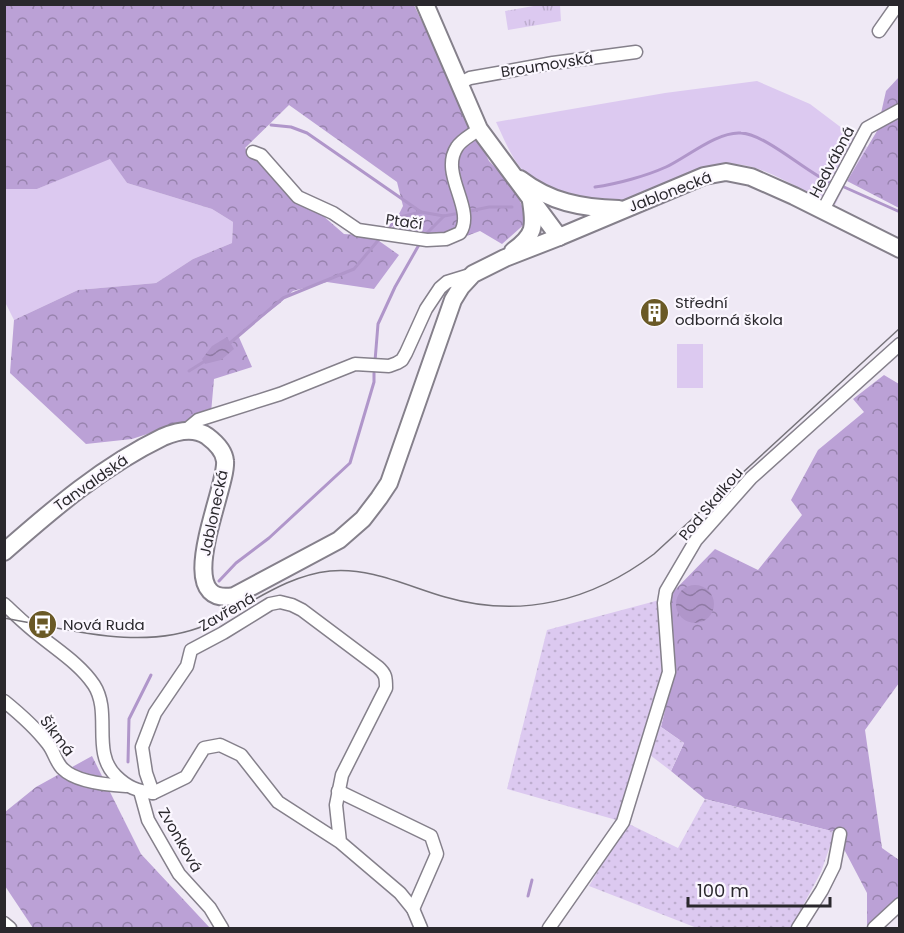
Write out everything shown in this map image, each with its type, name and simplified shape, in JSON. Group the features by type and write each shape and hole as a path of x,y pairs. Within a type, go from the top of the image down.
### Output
{"main road":[{"path":"425,4 479,129 560,237"},
{"path":"510,171 532,188 552,198 587,208 626,209"},
{"name":"Jablonecká","path":"186,430 204,434 222,450 225,461 224,474 209,526 204,573 205,581 212,593 224,597 234,596 339,540 363,519 379,498 389,483 453,300 473,274 505,258 704,176 726,172 751,177 900,249"},
{"path":"552,198 560,214 560,237"},
{"path":"505,258 529,238 534,220 531,200"},
{"name":"Tanvaldská","path":"4,552 65,499 103,472 153,442 174,432 186,430"}],"street":[{"path":"879,31 898,4"},
{"name":"Broumovská","path":"458,84 470,78 553,63 636,52"},
{"name":"Hedvábná","path":"823,210 867,128 900,110"},
{"name":"Ptačí","path":"253,152 261,155 298,197 333,213 358,230 427,240 446,239 460,233 464,223 451,166 457,146 479,129"},
{"name":"Jablonecká","path":"186,430 198,420 280,394 355,364 389,366 397,363 402,360 426,309 440,288 447,282 473,274"},
{"name":"Pod Skalkou","path":"552,928 623,822 669,672 664,603 666,591 696,540 751,478 900,344"},
{"name":"Zavřená","path":"147,792 142,747 155,713 187,666 191,650 270,604 280,602 302,610 385,673 386,688 350,756 338,791 336,805 340,842"},
{"path":"4,604 86,675 95,687 103,714 104,757 112,772 126,786 147,792 186,777 204,748 220,745 241,755 278,802 340,842 400,893 422,928"},
{"name":"Šikmá","path":"4,701 28,721 49,745 63,769 104,785 126,786"},
{"path":"338,791 431,836 437,854 412,909"},
{"name":"Zvonková","path":"147,792 147,820 179,874 210,908 222,928"},
{"path":"798,928 834,866 840,834"},
{"path":"874,928 900,904"},
{"path":"4,923 10,928"}],"green space":[{"path":"545,4 560,5 561,21 508,30 505,11"},
{"path":"5,5 414,5 489,161 514,186 528,221 502,244 480,231 437,247 390,232 403,206 397,182 289,105 245,148 344,234 372,236 399,255 374,289 327,282 293,291 238,335 252,367 214,379 211,413 132,439 86,444 10,373 14,320 78,290 156,283 193,259 232,243 233,222 212,209 127,183 110,159 37,189 5,189"},
{"path":"899,77 899,208 847,181 877,131 886,91"},
{"path":"757,81 810,104 867,147 834,207 765,171 754,167 727,164 697,171 640,196 625,200 605,201 570,194 541,184 522,170 509,150 496,122 665,93"},
{"path":"110,158 127,183 212,209 233,222 232,243 193,259 156,283 78,290 14,320 5,302 5,189 37,189"},
{"path":"677,344 703,344 703,388 677,388"},
{"path":"884,375 899,384 899,683 865,730 882,848 899,860 899,900 870,928 867,928 867,893 835,832 705,799 671,771 684,743 661,727 673,675 667,598 715,549 758,570 802,515 791,500 818,450 864,412 853,399"},
{"path":"667,598 673,675 661,727 684,743 671,771 650,755 627,823 507,789 547,630"},
{"path":"92,756 141,854 210,928 33,928 5,886 5,812 36,787"},
{"path":"705,799 835,832 821,872 791,928 697,928 589,886 627,823 678,848"}],"water":[{"path":"227,337 234,349 221,360 205,364 202,359 212,346"},
{"path":"695,585 709,590 714,604 709,618 695,623 681,618 676,604 681,590"}],"waterway":[{"path":"271,125 291,127 307,133 421,212"},
{"path":"595,187 650,174 713,140 732,133 751,135 762,140 829,182"},
{"path":"844,187 900,212"},
{"path":"470,211 489,207 512,207"},
{"path":"388,228 400,217 421,212 444,216"},
{"path":"425,235 444,216 460,213"},
{"path":"230,343 283,298 354,269 381,237"},
{"path":"375,361 378,324 395,287 420,243"},
{"path":"189,371 205,361"},
{"path":"219,581 236,563 269,538 350,463 374,382 374,373"},
{"path":"128,762 129,719 151,675"},
{"path":"528,896 532,880"}],"tram line":[{"path":"4,618 105,636 157,637 182,633 206,625 297,579 330,571 360,572 388,578 445,597 501,606 555,601 581,594 606,584 654,554 900,328"}],"place":[{"name":"Střední odborná škola","path":"654,312"},
{"name":"Nová Ruda","path":"42,625"}]}
